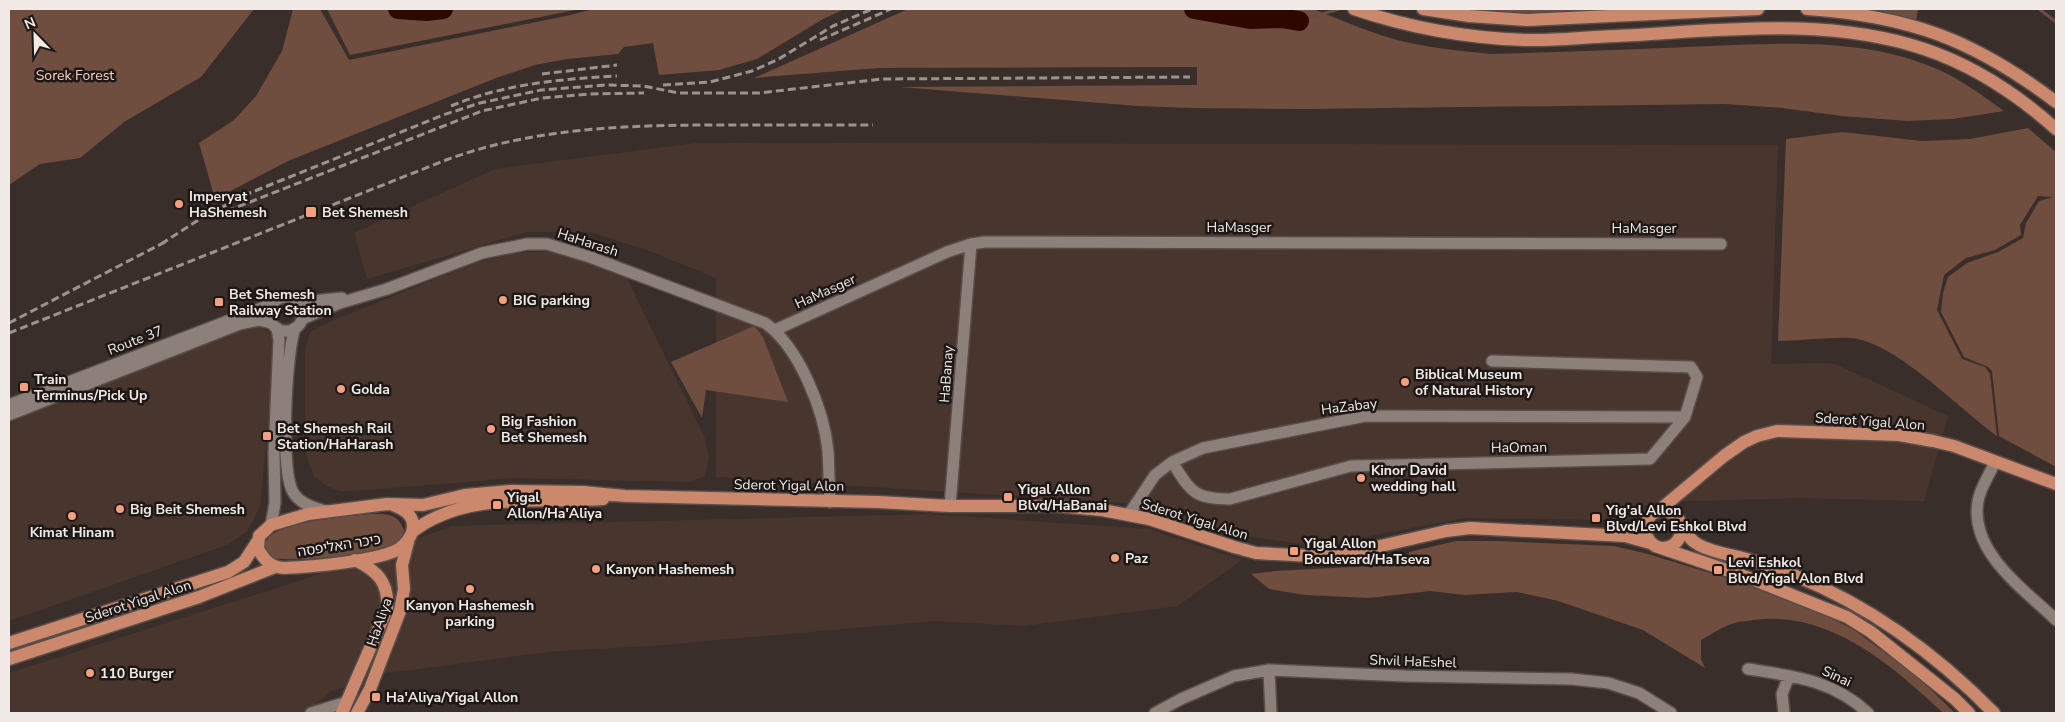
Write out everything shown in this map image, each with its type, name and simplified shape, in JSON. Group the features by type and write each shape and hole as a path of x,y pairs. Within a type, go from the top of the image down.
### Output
{"main road":[{"path":"1354,9 1416,27 1491,38 1567,38 1772,28 1827,30 1922,48 1966,66 2009,93 2056,128"},
{"path":"1424,9 1477,17 1527,20 1758,9"},
{"path":"1807,9 1857,14 1928,30 1975,49 2021,77 2056,102"},
{"name":"Sderot Yigal Alon","path":"1602,534 1626,531 1652,516 1724,456 1744,442 1757,436 1777,431 1898,435 1954,446 2056,484"},
{"name":"Sderot Yigal Alon","path":"1680,522 1682,504 1690,485"},
{"name":"Sderot Yigal Alon","path":"393,505 424,504 465,495 511,491 950,506 1057,506 1129,514 1177,527 1234,548 1256,553 1283,554 1341,555 1438,533 1470,528 1625,536 1744,576 1847,617 1871,632 1955,699 1969,713"},
{"name":"Sderot Yigal Alon","path":"411,535 432,518 476,504 578,501 626,496"},
{"path":"275,567 265,560 258,549 257,542 264,529 287,519 326,511 393,505 408,513 413,525 411,535"},
{"path":"1680,522 1682,532 1677,542 1667,548 1655,545 1644,532 1652,516 1669,512 1680,522 1690,540 1700,546 1751,560 1796,576 1842,597 1920,646 1964,683 1994,713"},
{"name":"כיכר האליפסה","path":"275,567 300,567 355,560 394,551 400,548 411,535"},
{"name":"HaAliya","path":"357,713 370,689 400,611 404,589 402,564 411,535"},
{"name":"Sderot Yigal Alon","path":"9,643 228,572 244,562 257,542"},
{"name":"HaAliya","path":"345,708 384,618 388,600 385,585 380,578 367,566 355,560"},
{"name":"Sderot Yigal Alon","path":"9,659 214,592 275,567"}],"street":[{"name":"HaMasger","path":"775,330 947,252 970,244 1013,241 1720,244"},
{"name":"HaHarash","path":"299,324 340,303 387,289 482,253 527,244 547,244 590,256 764,323 775,330"},
{"name":"HaBanay","path":"950,506 970,244"},
{"name":"HaHarash","path":"292,298 312,301 348,298 387,289"},
{"path":"271,525 275,503 274,453 279,340 269,311 272,304 281,298 292,298 300,305 303,313 289,361 287,476 298,499 312,507 326,511"},
{"name":"Route 37","path":"9,405 272,304"},
{"name":"Route 37","path":"9,415 240,324 259,320 274,325"},
{"path":"274,325 287,331 299,324"},
{"path":"775,330 798,362 818,408 828,450 830,502"},
{"name":"HaOman","path":"1172,462 1184,481 1197,494 1210,499 1230,499 1351,466 1650,459 1685,417 1697,377 1691,367 1492,361"},
{"name":"HaZabay","path":"1172,462 1203,448 1366,416 1685,417"},
{"path":"1129,514 1155,475 1172,462"},
{"path":"1995,462 1978,499 1977,518 1980,534 1992,555 2007,573 2056,620"},
{"name":"Sinai","path":"1748,669 1819,682 1847,697 1868,713"},
{"path":"1269,670 1271,713"},
{"name":"Shvil HaEshel","path":"1155,713 1181,699 1234,676 1269,670 1405,676 1571,679 1608,683 1638,693 1671,713"},
{"path":"1784,713 1782,694 1789,676"},
{"path":"316,713 345,708"}],"shaded area":[{"path":"696,143 1778,145 1771,364 1833,363 1948,416 1924,501 1801,498 1657,502 1604,520 1464,518 1316,546 1211,531 1126,503 716,477 716,278 647,250 590,232 527,232 367,279 354,233 495,169"},
{"path":"554,251 588,260 626,276 704,436 709,457 705,476 689,482 513,478 340,491 327,486 314,476 305,453 305,349 311,331 475,263 515,253"},
{"path":"249,323 261,326 272,336 275,350 260,507 247,531 227,545 9,621 9,423"},
{"path":"928,514 1149,529 1242,560 1178,606 1023,626 935,621 651,646 557,651 387,673 332,691 304,713 9,713 9,673 302,580 452,526"}],"green space":[{"name":"Sorek Forest","path":"9,9 254,9 201,77 124,122 80,158 40,164 9,185"},
{"path":"293,9 320,9 349,60 594,9 845,9 823,19 757,59 719,70 659,75 653,43 624,47 618,54 567,59 535,65 496,78 288,161 215,199 199,143 234,120 256,96 282,51"},
{"path":"327,9 580,9 350,55"},
{"path":"908,9 1313,9 1393,39 1437,48 1490,54 1750,44 1846,46 1908,58 1937,69 1964,83 2004,111 1953,119 1907,121 1724,104 1306,109 1190,108 1138,106 900,87 1197,85 1197,67 878,68 754,78"},
{"path":"1464,9 1783,9 1592,13 1480,12"},
{"path":"1874,9 1918,9 1916,20"},
{"path":"2028,128 2056,152 2056,467 1999,436 1992,371 1988,367 1964,357 1941,312 1943,293 1948,277 1967,263 1998,252 2023,238 2026,223 2039,201 2053,197 2038,196 2020,225 2021,235 1995,250 1966,258 1944,275 1937,310 1962,359 1985,367 1990,374 1997,436 1927,378 1887,351 1869,342 1851,338 1778,341 1786,139 1842,132 1922,141 1970,139"},
{"path":"754,326 763,337 788,402 706,390 702,418 671,362"},
{"path":"372,514 392,516 399,521 404,530 402,538 379,550 340,557 272,558 265,546 270,536 283,529 302,523 344,516"},
{"path":"1456,541 1614,546 1648,554 1749,585 1814,609 1854,630 1917,676 1955,713 1943,713 1881,660 1858,645 1833,632 1808,624 1782,619 1737,622 1726,626 1701,640 1701,659 1705,668 1643,630 1558,601 1517,592 1464,595 1430,591 1369,598 1305,595 1269,589 1251,574 1409,564 1409,552"}],"waterway":[{"path":"398,9 426,11 443,9"},
{"path":"1194,9 1250,19 1281,18 1299,21"},
{"path":"1299,21 1339,9"},
{"path":"2039,9 2056,22"}],"railway":[{"path":"663,85 710,82 752,71 777,60 833,26 872,9"},
{"path":"820,40 891,9"},
{"path":"542,74 617,65"},
{"path":"451,106 491,92 532,84 617,76"},
{"path":"161,244 200,219 245,195 443,115 480,103 541,90 606,85 643,86 679,93 759,93 882,79 1190,77"},
{"path":"227,211 482,111 542,98 590,94 644,93"},
{"path":"9,333 446,160 512,141 580,130 649,126 873,125"},
{"path":"9,323 167,241"}],"place":[{"name":"Imperyat HaShemesh","path":"179,204"},
{"name":"Bet Shemesh","path":"311,212"},
{"name":"BIG parking","path":"503,300"},
{"name":"Bet Shemesh Railway Station","path":"219,302"},
{"name":"Biblical Museum of Natural History","path":"1405,382"},
{"name":"Train Terminus/Pick Up","path":"24,387"},
{"name":"Golda","path":"341,389"},
{"name":"Big Fashion Bet Shemesh","path":"491,429"},
{"name":"Bet Shemesh Rail Station/HaHarash","path":"267,436"},
{"name":"Kinor David wedding hall","path":"1361,478"},
{"name":"Yigal Allon Blvd/HaBanai","path":"1008,497"},
{"name":"Yigal Allon/Ha'Aliya","path":"497,505"},
{"name":"Big Beit Shemesh","path":"120,509"},
{"name":"Kimat Hinam","path":"72,516"},
{"name":"Yig'al Allon Blvd/Levi Eshkol Blvd","path":"1596,518"},
{"name":"Yigal Allon Boulevard/HaTseva","path":"1294,551"},
{"name":"Paz","path":"1115,558"},
{"name":"Kanyon Hashemesh","path":"596,569"},
{"name":"Levi Eshkol Blvd/Yigal Alon Blvd","path":"1718,570"},
{"name":"Kanyon Hashemesh parking","path":"470,589"},
{"name":"110 Burger","path":"90,673"},
{"name":"Ha'Aliya/Yigal Allon","path":"376,697"}]}
